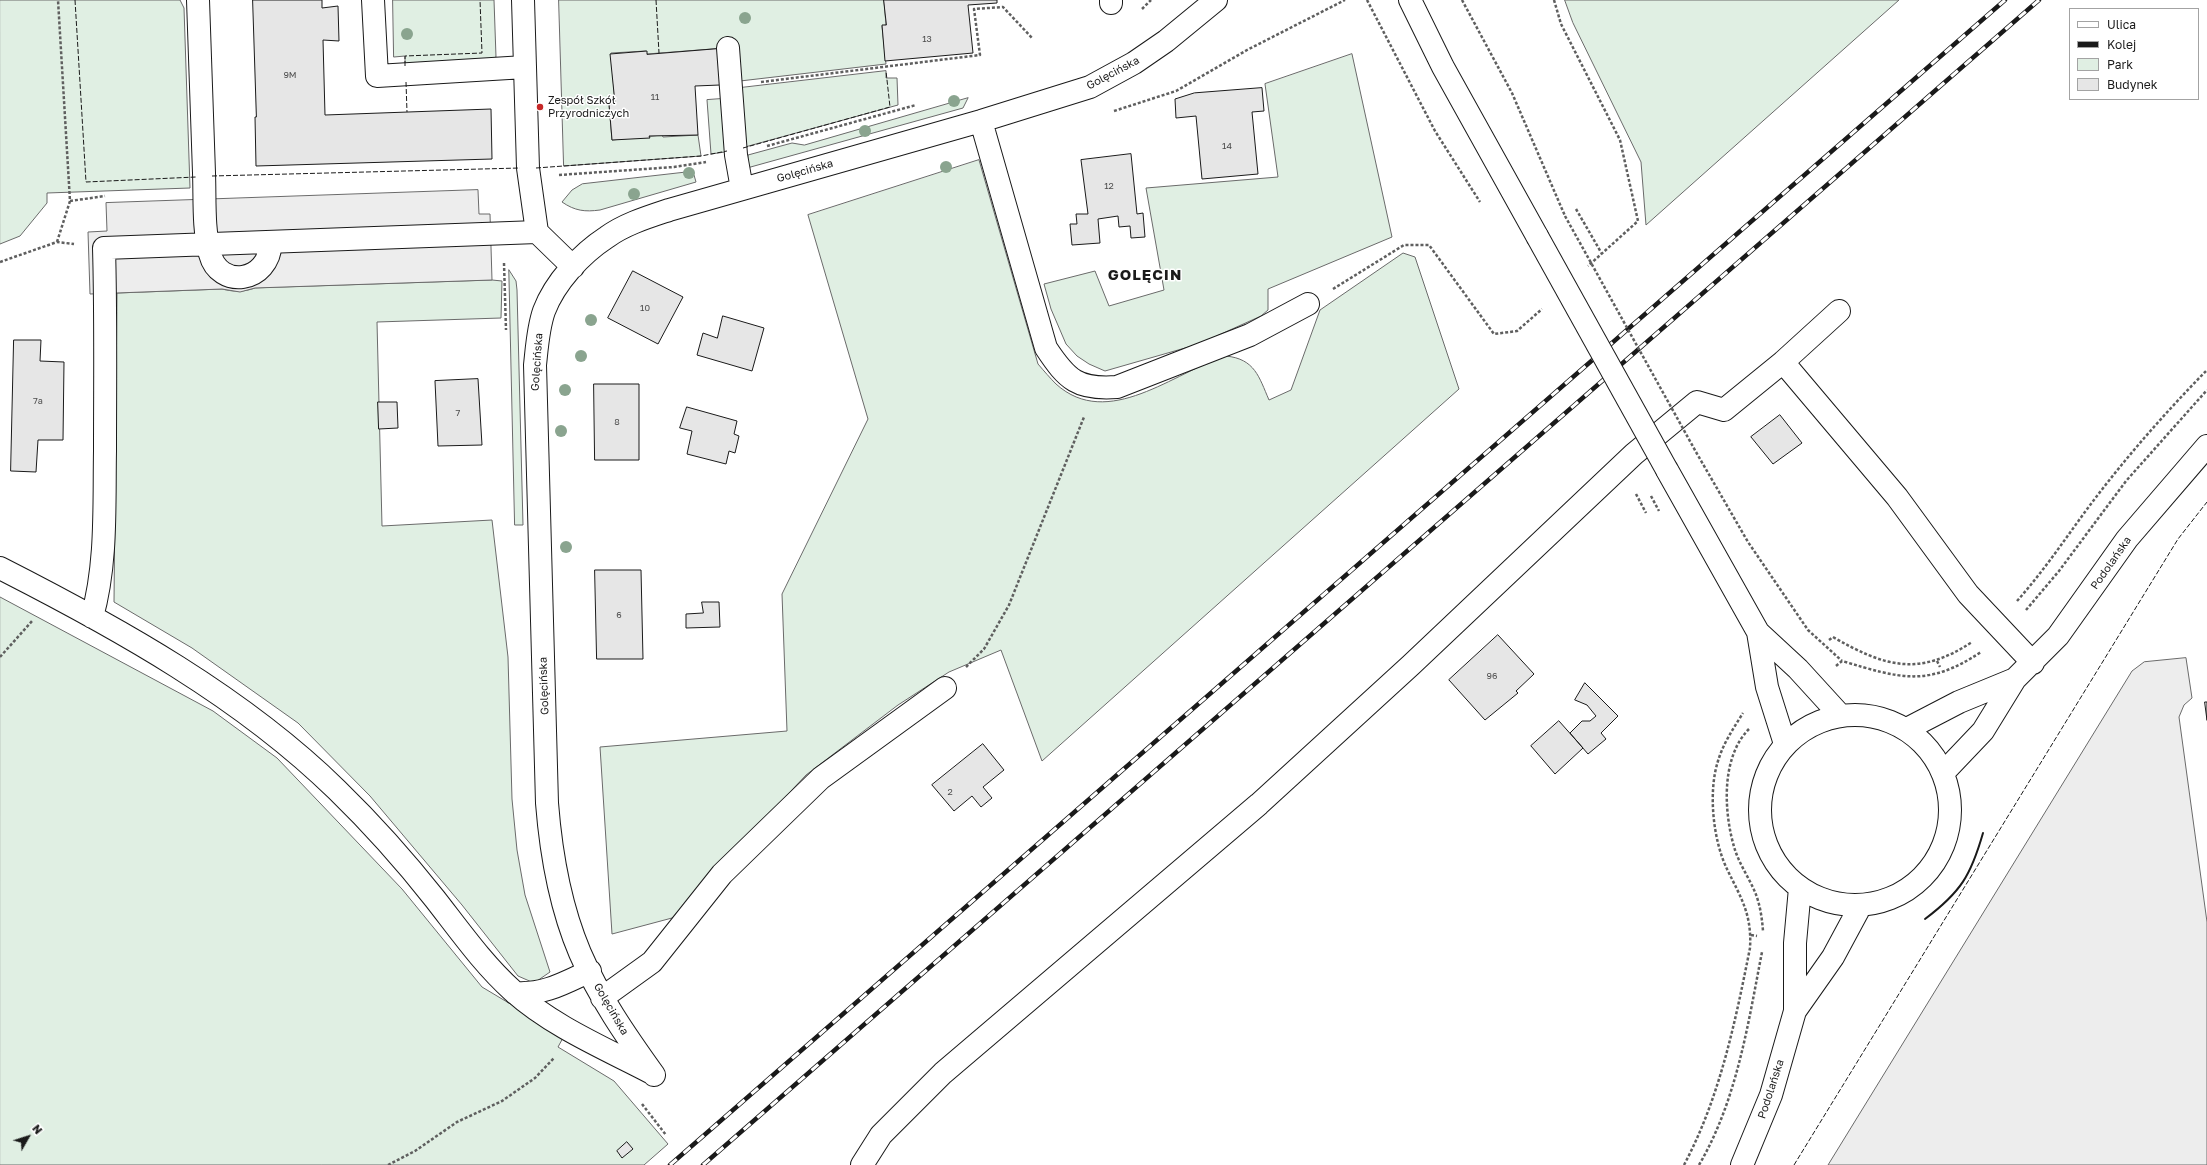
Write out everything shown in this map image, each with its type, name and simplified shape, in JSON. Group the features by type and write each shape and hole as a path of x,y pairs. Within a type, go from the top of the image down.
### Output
{"street":[{"path":"198,0 208,244 210,256 216,266 224,273 241,277 258,272 266,264 271,254 272,242"},
{"path":"373,0 377,76 525,67"},
{"path":"523,0 528,168 537,232 573,267"},
{"name":"Golęcińska","path":"577,1034 654,1075 626,1036 602,998 580,953 564,906 550,842 547,803 535,406 538,334 544,311 561,280 607,236 669,210 981,121 1090,87 1134,63 1166,41 1216,0"},
{"path":"1410,0 1442,66 1666,470 1758,632 1798,669 1840,715"},
{"path":"728,48 736,155 742,189"},
{"path":"981,121 1046,348 1059,368 1076,382 1096,389 1117,387 1235,341 1308,304"},
{"path":"92,617 99,592 104,524 106,330 104,248 537,232"},
{"path":"862,1165 881,1135 943,1073 1259,804 1411,665 1634,454 1697,402 1724,410 1783,362 1839,311"},
{"path":"1783,362 1897,497 1968,594 2033,663"},
{"name":"Podolańska","path":"1944,772 1983,731 2015,679 2033,663 2058,636 2127,539 2207,446"},
{"path":"0,568 55,596 181,669 224,697 302,757 386,841 485,964 515,993 577,1034"},
{"path":"1758,632 1768,687 1785,744"},
{"name":"Podolańska","path":"1907,729 1959,702 2015,679"},
{"path":"602,998 652,962 722,874 820,778 946,688"},
{"path":"1864,714 1885,718 1907,729 1929,748 1944,772 1951,797 1951,823 1944,848 1929,871 1910,888 1887,900 1861,905 1840,904 1819,898 1800,888 1780,869 1766,845 1760,818 1761,790 1770,765 1785,744 1810,725 1840,715 1864,714"},
{"name":"Podolańska","path":"1742,1165 1771,1095 1794,1011 1795,942 1800,888"},
{"name":"Podolańska","path":"1794,1011 1833,957 1861,905"},
{"path":"515,993 532,994 548,990 590,971"}],"path":[{"path":"0,262 57,242 70,201 58,0"},
{"path":"1141,10 1151,0"},
{"path":"1110,112 1176,91 1247,50 1345,0"},
{"path":"1367,0 1435,131 1483,206"},
{"path":"1462,0 1512,93 1565,216 1696,452 1748,542 1808,630 1842,661 1907,678 1928,677 1943,673 1965,663 1986,649 2116,472 2166,413 2207,370"},
{"path":"731,86 980,55 974,9 1003,7 1033,39"},
{"path":"70,201 105,196"},
{"path":"1576,209 1602,254"},
{"path":"946,688 984,649 1009,605 1096,389"},
{"path":"1829,640 1833,637 1859,652 1879,659 1903,664 1925,664 1937,661 1957,652 2000,628 2041,594 2126,481 2207,390"},
{"path":"0,657 55,596"},
{"path":"1832,669 1842,661"},
{"path":"1937,661 1940,667"},
{"path":"1684,1165 1708,1111 1724,1068 1733,1031 1751,935 1746,906 1726,868 1721,851 1714,822 1712,797 1717,762 1726,739 1745,710"},
{"path":"1754,723 1745,733 1733,757 1727,780 1727,802 1729,824 1735,851 1755,893 1762,914 1764,937"},
{"path":"1751,935 1757,936"},
{"path":"1699,1165 1719,1123 1732,1089 1745,1039 1764,946"},
{"path":"388,1165 415,1152 457,1122 502,1101 535,1078 577,1034"}],"green space":[{"path":"0,0 180,0 184,8 190,188 47,193 47,203 20,236 0,244"},
{"path":"393,0 494,0 496,57 487,60 405,65 405,56 394,57"},
{"path":"559,0 884,0 886,25 882,26 886,64 740,81 738,47 647,54 646,51 611,53 615,103 609,104 612,140 662,135 663,137 698,135 701,156 564,166"},
{"path":"1565,0 1899,0 1646,225 1641,162 1573,23"},
{"path":"1352,54 1392,237 1268,289 1268,310 1261,316 1199,344 1105,371 1089,364 1077,356 1066,344 1051,309 1044,284 1095,271 1109,306 1164,290 1146,188 1278,177 1265,84"},
{"path":"886,71 886,78 897,78 898,105 745,147 740,88"},
{"path":"968,98 963,108 747,168 748,155 792,143 804,145"},
{"path":"721,99 725,152 711,154 707,100"},
{"path":"979,160 1038,364 1056,384 1076,397 1097,402 1119,400 1141,394 1226,356 1244,361 1255,370 1269,400 1291,390 1320,310 1403,253 1415,257 1459,389 1042,761 1001,650 949,672 898,705 806,775 672,918 612,934 600,747 787,731 782,594 868,419 808,215"},
{"path":"688,172 694,175 696,182 600,210 580,210 562,202 572,190 582,184"},
{"path":"509,270 516,281 517,290 523,525 515,525"},
{"path":"492,280 502,281 501,318 377,322 382,526 492,520 508,657 512,799 517,850 525,895 550,972 534,983 518,976 462,905 370,796 298,723 192,648 114,602 117,293 222,289 239,291 255,288"},
{"path":"0,597 213,711 277,758 402,889 482,987 564,1036 558,1047 614,1081 668,1144 644,1165 0,1165"}],"shaded area":[{"path":"478,190 479,214 490,214 492,280 255,288 240,292 222,289 90,294 88,232 107,231 106,203"},
{"path":"2186,658 2192,698 2184,705 2179,717 2207,922 2207,1165 1828,1165 2132,671 2144,662"}],"building":[{"path":"253,0 322,0 322,8 338,6 339,41 323,40 325,115 491,109 492,159 256,166"},
{"path":"884,0 997,0 997,3 968,5 973,53 885,61 882,25 886,25"},
{"path":"718,49 720,85 695,86 698,135 649,136 650,138 612,140 609,104 615,103 610,54 647,51 647,54"},
{"path":"1262,88 1264,111 1252,112 1258,174 1202,179 1196,116 1176,118 1175,99 1194,93"},
{"path":"1131,154 1137,214 1143,213 1145,237 1131,238 1130,226 1119,227 1118,216 1098,219 1100,243 1072,245 1070,224 1077,224 1076,214 1088,214 1081,160"},
{"path":"633,271 683,297 658,344 608,318"},
{"path":"723,316 764,328 752,371 697,355 703,333 717,338"},
{"path":"14,340 41,340 40,361 64,362 63,440 38,440 36,472 11,471"},
{"path":"478,379 482,445 438,446 435,381"},
{"path":"594,384 639,384 639,460 595,460"},
{"path":"378,402 397,402 398,428 379,429"},
{"path":"687,407 737,421 734,434 739,436 735,453 729,451 726,464 687,454 692,431 680,428"},
{"path":"1780,415 1802,443 1773,464 1751,437"},
{"path":"595,570 641,570 643,659 597,659"},
{"path":"702,602 719,602 720,627 686,628 686,614 703,613"},
{"path":"1498,635 1534,674 1516,691 1518,693 1485,720 1449,680"},
{"path":"1585,683 1618,716 1601,733 1606,739 1588,754 1570,733 1582,721 1590,721 1596,716 1587,705 1575,700"},
{"path":"2205,702 2207,702 2207,720"},
{"path":"1559,721 1583,748 1555,774 1531,746"},
{"path":"983,744 1004,770 983,787 992,798 981,807 972,796 954,811 932,785"},
{"path":"627,1142 633,1149 622,1158 617,1151"}],"railway":[{"path":"670,1165 2005,0"},
{"path":"703,1165 2039,0"}],"fence":[{"path":"75,0 86,182 196,177"},
{"path":"405,66 405,56 482,53 480,0"},
{"path":"656,0 659,53"},
{"path":"743,148 890,107 886,71"},
{"path":"406,82 407,112"},
{"path":"536,168 701,156 727,151"},
{"path":"212,176 520,168"},
{"path":"1794,1165 2178,539 2207,502"}],"wall":[{"path":"1925,919 1948,900 1963,882 1979,848 1983,833"}],"place":[{"name":"Zespół Szkół Przyrodniczych","path":"540,107"}],"district":[{"name":"GOLĘCIN","path":"1145,275"}]}
